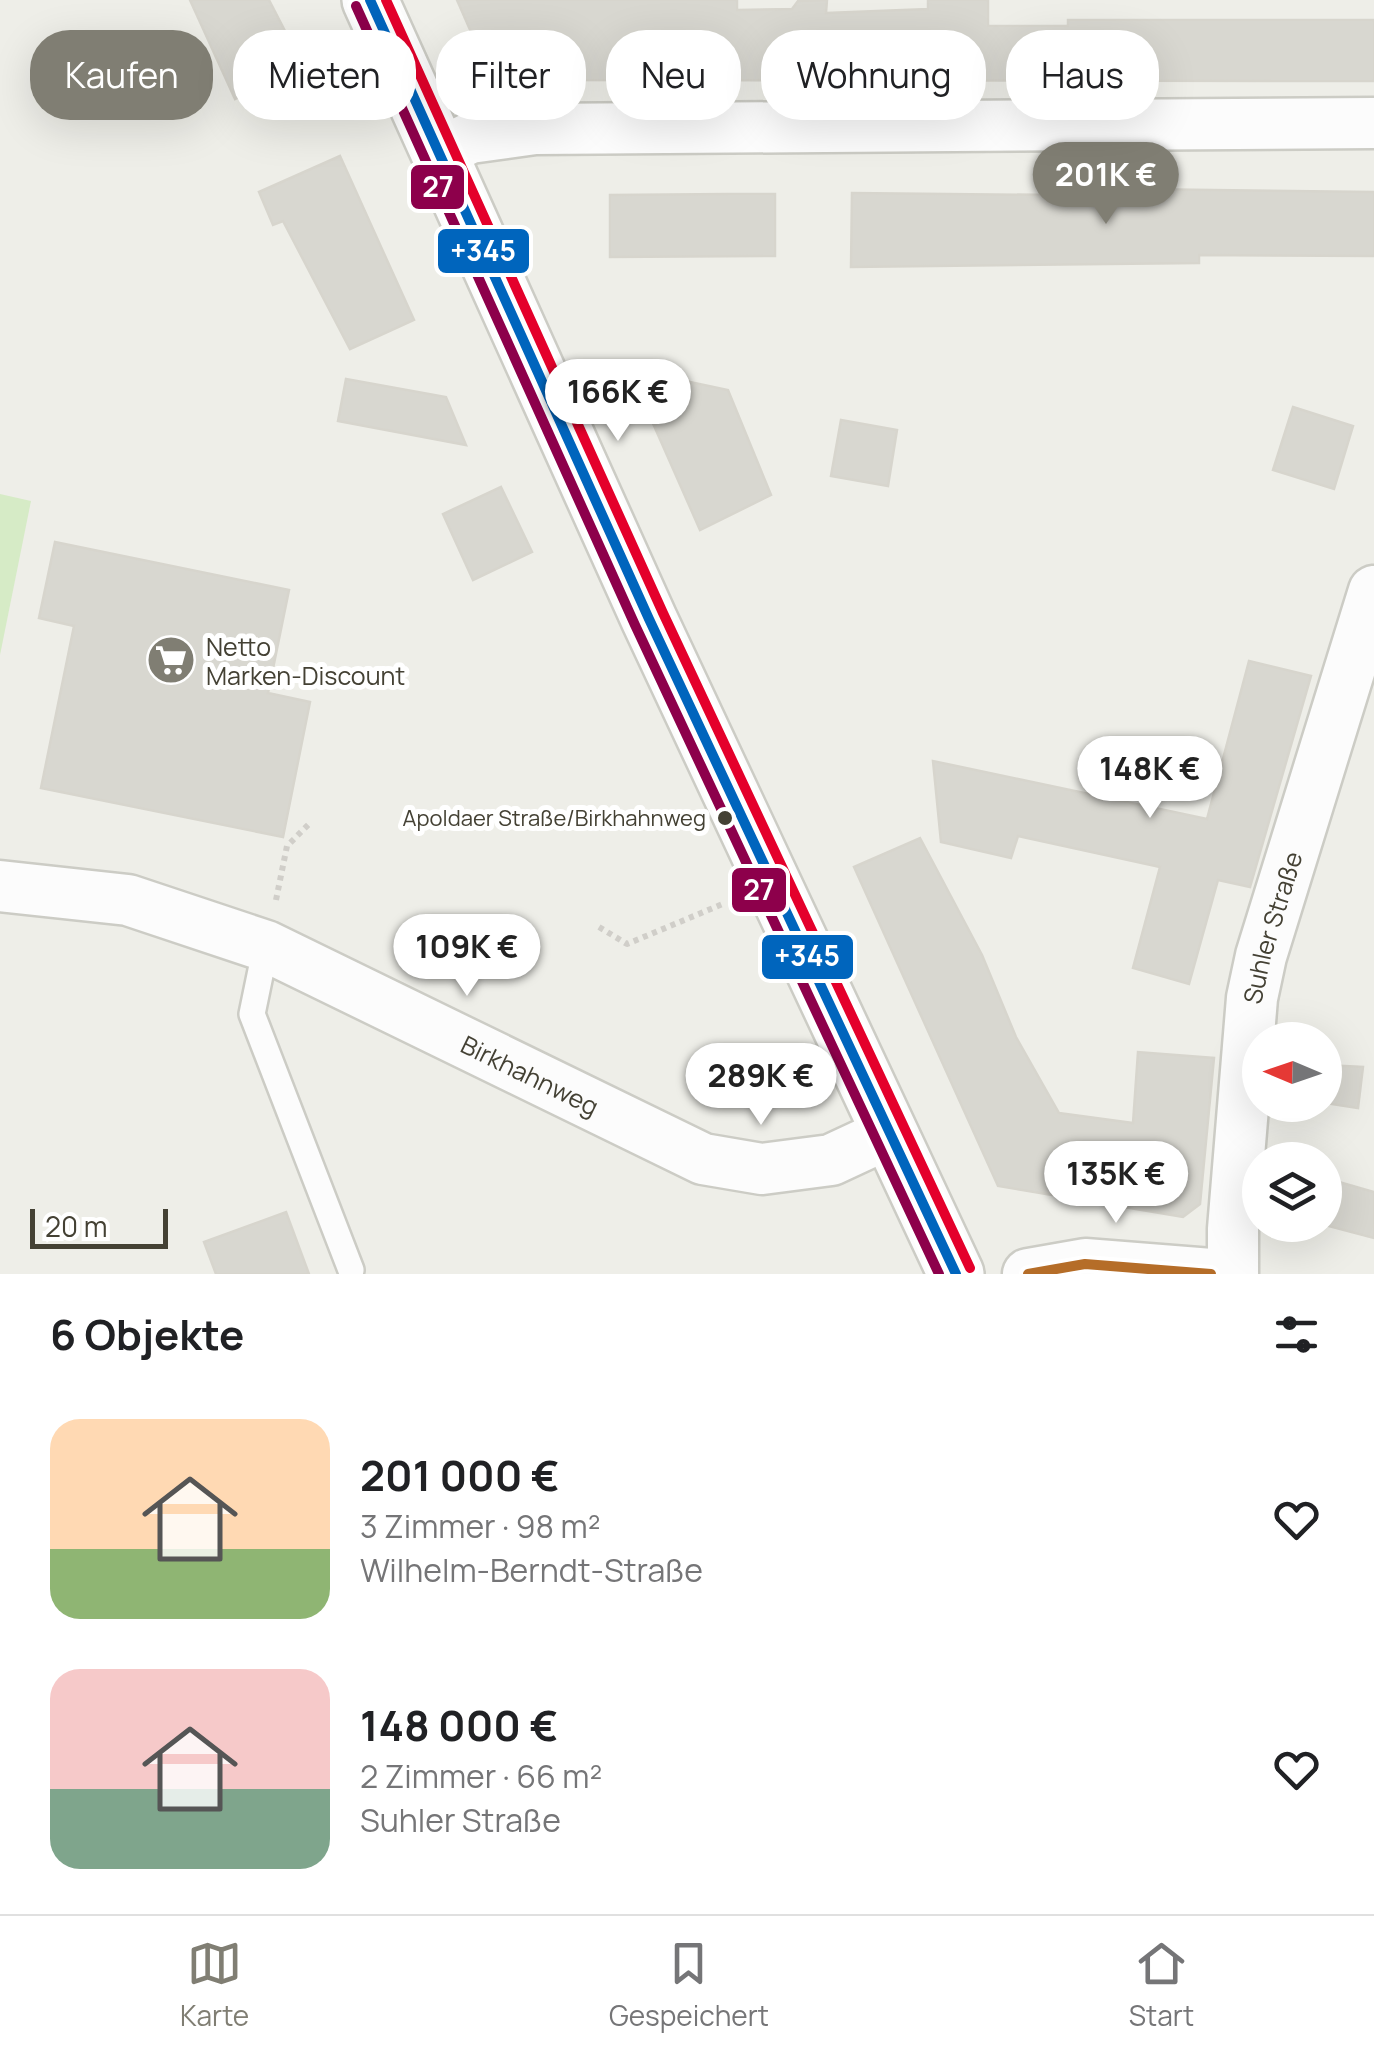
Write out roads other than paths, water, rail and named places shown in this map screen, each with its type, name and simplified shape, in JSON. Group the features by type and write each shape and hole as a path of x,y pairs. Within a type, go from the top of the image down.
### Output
{"street":[{"path":"370,0 650,619 956,1274"},
{"path":"440,153 470,138 535,128 1374,123"},
{"name":"Suhler Straße","path":"1233,1274 1233,1229 1252,998 1374,591"},
{"name":"Birkhahnweg","path":"0,886 128,900 266,946 703,1158 762,1169 831,1160 889,1133"},
{"path":"1028,1274 1085,1264 1210,1274"}],"lane":[{"path":"266,946 252,1014 352,1270"}],"place":[{"name":"Netto Marken-Discount","path":"171,660"},
{"name":"Apoldaer Straße/Birkhahnweg","path":"725,818"}]}
